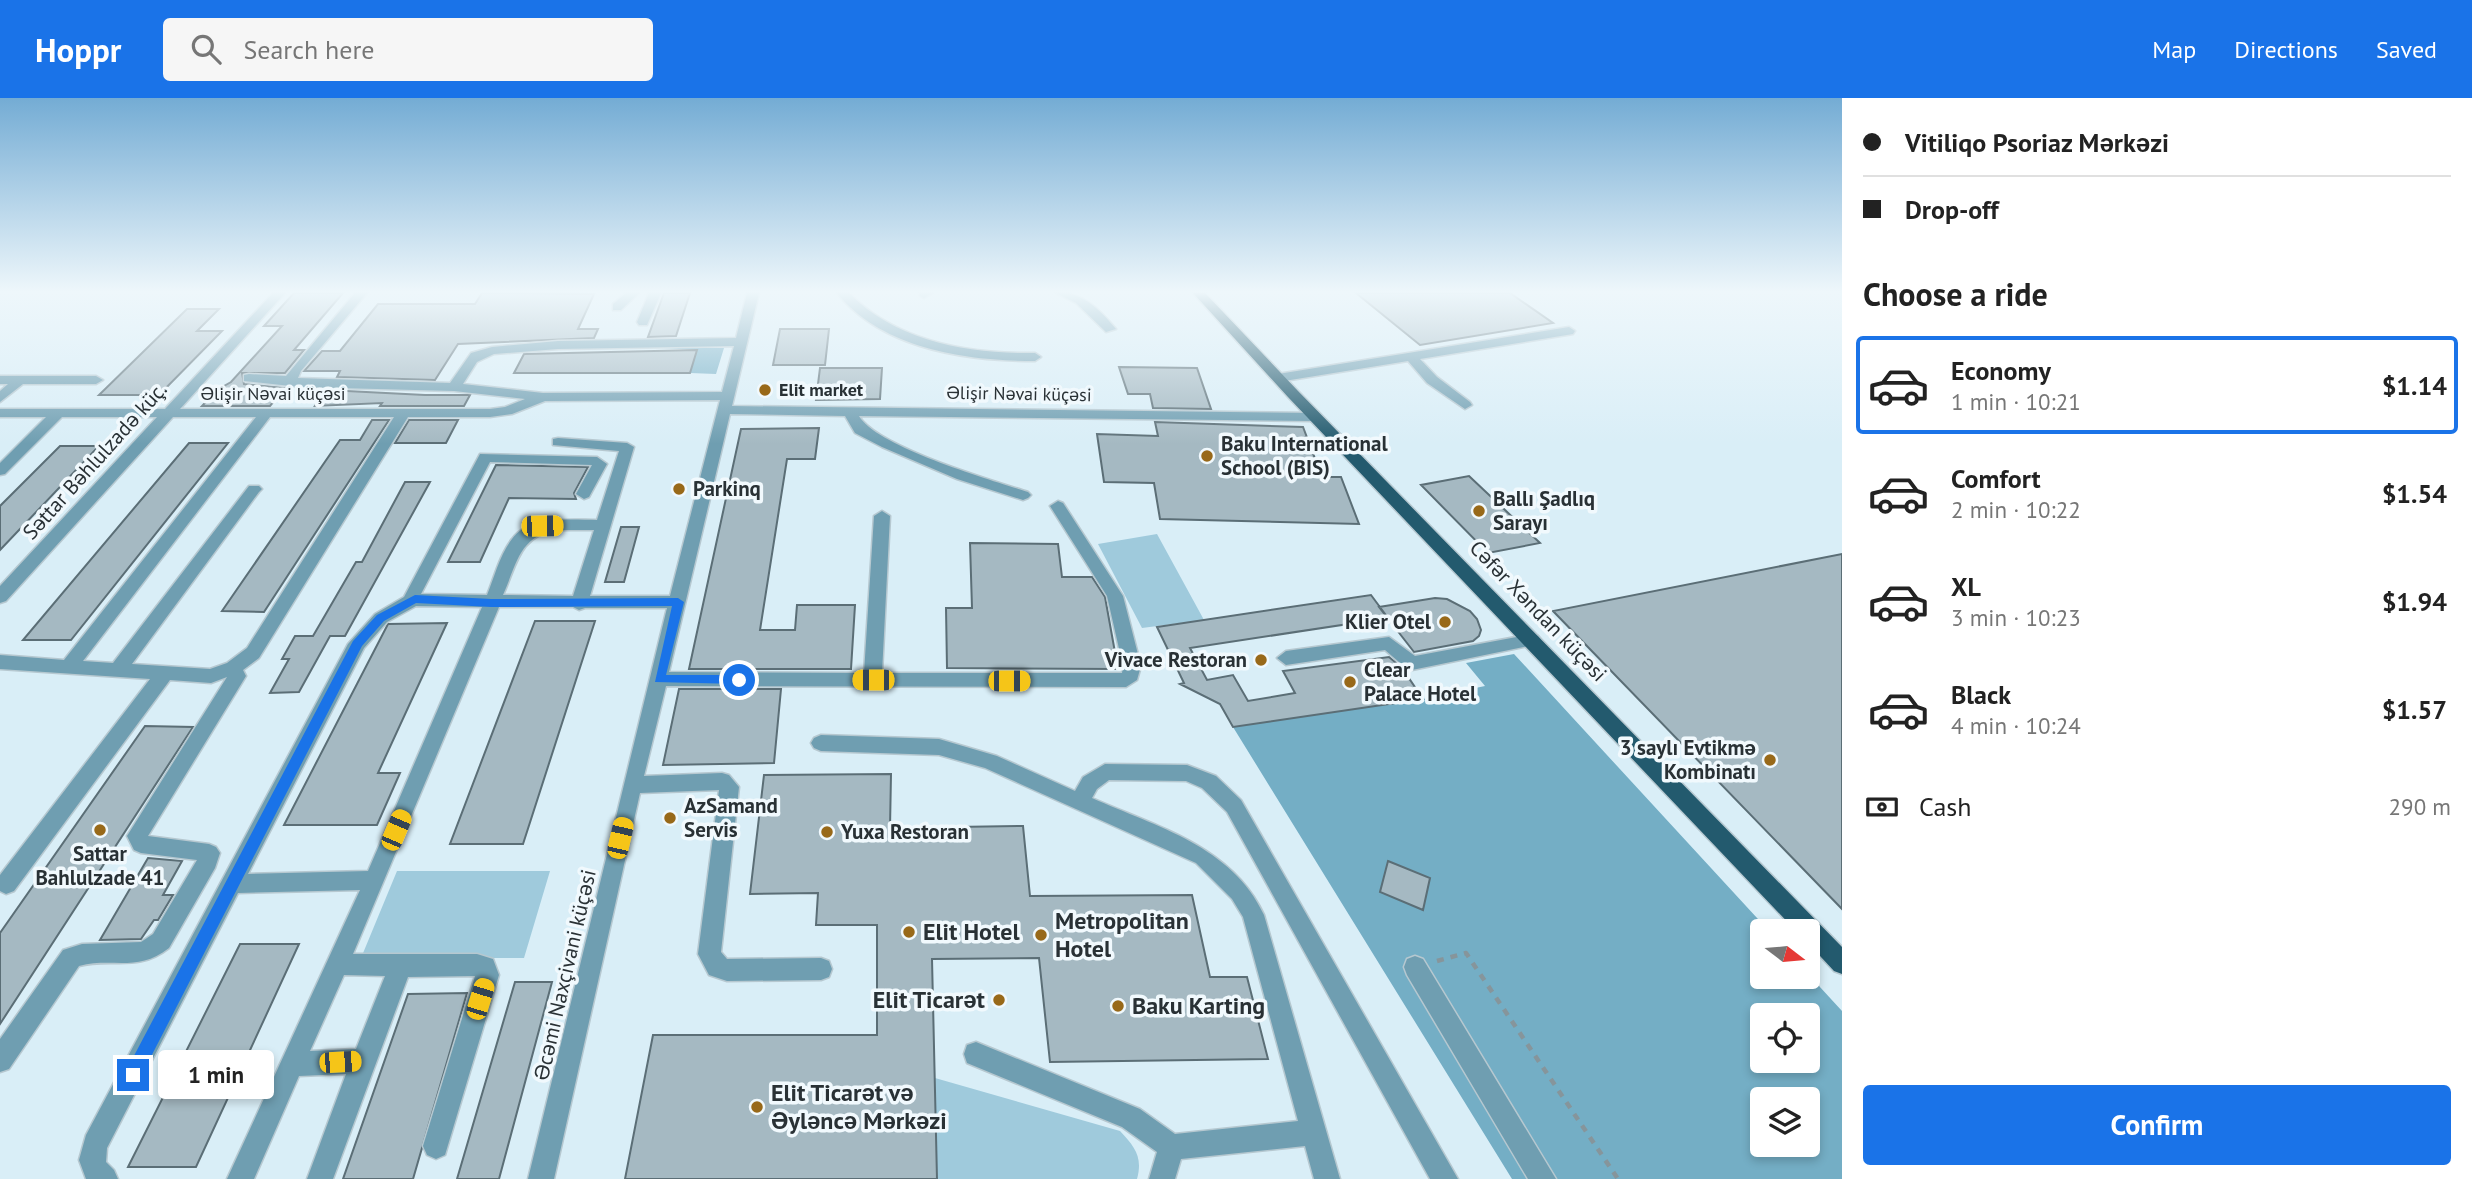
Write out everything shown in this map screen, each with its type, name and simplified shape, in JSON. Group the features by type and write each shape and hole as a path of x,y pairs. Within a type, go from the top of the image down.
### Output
{"main road":[{"name":"Cəfər Xəndan küçəsi","path":"1246,343 1842,963"}],"street":[{"name":"Səttar Bəhlulzadə küç.","path":"0,597 231,343"},
{"path":"291,380 295,370 318,343"},
{"path":"454,387 476,356 496,350 543,346 669,343"},
{"name":"Əcəmi Naxçivani küçəsi","path":"541,1179 632,785 740,343"},
{"path":"927,343 958,352 1005,359 1035,357"},
{"path":"1278,377 1490,343"},
{"path":"1411,356 1432,380 1465,405"},
{"path":"249,378 291,380 300,383 454,387 543,397"},
{"path":"0,380 96,380"},
{"path":"0,398 20,380"},
{"name":"Əlişir Nəvai küçəsi","path":"0,413 498,413 543,397 724,403 850,412 1315,417"},
{"path":"67,668 267,412"},
{"path":"850,412 860,430 878,440 962,476 1023,495"},
{"path":"0,471 58,413"},
{"path":"0,662 211,676 233,668 253,653 404,413"},
{"path":"558,442 627,447 579,604"},
{"path":"415,599 412,596 485,457 597,461 600,464 584,494"},
{"path":"117,671 254,489"},
{"path":"659,679 1117,682 1131,675 1132,666 1115,596 1058,506"},
{"path":"873,680 882,516"},
{"path":"240,1179 375,880 518,541 524,534 542,526 603,525"},
{"path":"105,1179 97,1174 92,1163 95,1144 357,643 380,618 415,599 491,603 678,602"},
{"path":"1286,658 1389,643 1412,663 1532,640"},
{"path":"0,1060 71,958 82,953 139,955 152,950 161,941 208,861 209,853 141,844 137,836 231,686 236,676 233,668"},
{"path":"6,884 164,674"},
{"path":"821,743 939,747 990,762 1203,857 1240,892 1253,915 1327,1179"},
{"path":"1080,800 1090,783 1105,772 1187,773 1209,782 1234,806 1445,1179"},
{"path":"632,785 722,781 729,787 709,954 717,967 727,970 821,969"},
{"path":"231,884 375,880"},
{"path":"338,964 485,967 487,975 436,1146"},
{"path":"320,1179 401,966"},
{"path":"1415,967 1543,1179"},
{"path":"976,1054 1131,1118 1172,1146 1315,1132"},
{"path":"294,1064 363,1061"},
{"path":"1162,1179 1172,1146"}],"path":[{"path":"1415,967 1466,953 1618,1179"}],"shaded area":[{"path":"661,348 724,348 716,374 690,373 697,350"},
{"path":"1157,534 1204,620 1142,628 1098,544"},
{"path":"1514,654 1758,919 1750,919 1750,989 1820,987 1842,1011 1842,1179 1512,1179 1233,727 1423,699 1485,686 1466,663"},
{"path":"397,871 550,871 524,958 361,958"},
{"path":"935,1078 1120,1131 1130,1142 1138,1158 1137,1179 937,1179"}],"building":[{"path":"152,343 210,343 159,395 99,395"},
{"path":"266,343 300,343 294,350 304,350 285,373 242,373 244,384 285,388 270,406 202,406 217,390 231,382"},
{"path":"346,343 471,343 458,344 435,380 337,377 340,371 304,371 322,351 340,351"},
{"path":"777,343 827,343 825,365 773,365"},
{"path":"697,350 690,373 514,373 524,354"},
{"path":"1119,367 1197,368 1211,409 1153,408 1150,394 1128,394"},
{"path":"820,368 882,368 880,399 816,400"},
{"path":"327,390 470,395 464,406 380,406 382,403 315,406"},
{"path":"372,420 389,420 264,612 222,611 340,440 360,440"},
{"path":"409,420 458,420 446,443 395,443"},
{"name":"Baku International School (BIS)","path":"1155,422 1303,427 1322,477 1341,477 1359,524 1160,519 1154,483 1104,482 1097,434 1158,436"},
{"path":"819,428 815,459 787,459 760,630 795,630 797,605 855,605 851,669 689,669 741,429"},
{"path":"189,443 228,443 71,640 23,640"},
{"path":"60,446 99,446 0,550 0,506"},
{"path":"496,465 588,467 574,493 576,499 509,498 480,562 448,562"},
{"path":"1469,476 1540,543 1488,553 1421,485"},
{"path":"405,482 430,482 345,636 330,636 299,692 270,693 289,659 282,659 295,636 313,636 356,562 362,562"},
{"path":"621,527 639,527 624,582 605,582"},
{"path":"970,543 1058,544 1062,577 1092,577 1105,597 1118,669 947,668 946,608 972,608"},
{"name":"3 saylı Evtikmə Kombinatı","path":"1842,554 1842,909 1553,611"},
{"path":"1371,595 1388,618 1190,648 1207,680 1233,675 1248,701 1295,693 1283,671 1389,657 1402,668 1423,699 1233,727 1220,704 1180,684 1184,683 1157,627"},
{"path":"1435,598 1447,599 1470,611 1481,630 1479,636 1473,641 1414,652 1379,607"},
{"path":"535,621 595,621 523,844 450,844"},
{"path":"447,623 378,773 400,773 377,825 284,825 388,624"},
{"path":"679,689 781,689 774,763 663,765"},
{"name":"Sattar Bahlulzade 41","path":"145,726 193,727 0,1024 0,933"},
{"path":"891,774 890,828 1023,826 1030,896 1192,895 1210,977 1247,977 1268,1059 1050,1062 1039,958 932,959 937,1179 625,1179 653,1035 877,1035 877,925 816,925 818,893 750,894 764,775"},
{"path":"148,858 182,861 163,895 173,895 158,920 154,920 141,939 100,940"},
{"path":"1388,861 1430,878 1423,910 1380,892"},
{"path":"240,944 299,944 196,1167 128,1167"},
{"path":"515,982 552,982 499,1179 457,1179"},
{"path":"467,993 413,1179 343,1179 408,994"}],"place":[{"name":"Elit market","path":"765,390"},
{"name":"Baku International School (BIS)","path":"1207,456"},
{"name":"Parkinq","path":"679,489"},
{"name":"Ballı Şadlıq Sarayı","path":"1479,511"},
{"name":"Klier Otel","path":"1445,622"},
{"name":"Vivace Restoran","path":"1261,660"},
{"name":"Clear Palace Hotel","path":"1350,682"},
{"name":"3 saylı Evtikmə Kombinatı","path":"1770,760"},
{"name":"AzSamand Servis","path":"670,818"},
{"name":"Sattar Bahlulzade 41","path":"100,830"},
{"name":"Yuxa Restoran","path":"827,832"},
{"name":"Elit Hotel","path":"909,932"},
{"name":"Metropolitan Hotel","path":"1041,935"},
{"name":"Elit Ticarət","path":"999,1000"},
{"name":"Baku Karting","path":"1118,1006"},
{"name":"Elit Ticarət və Əyləncə Mərkəzi","path":"757,1107"}],"route":[{"path":"133,1075 357,643 380,618 415,599 491,603 678,602 659,679 739,680"}]}
